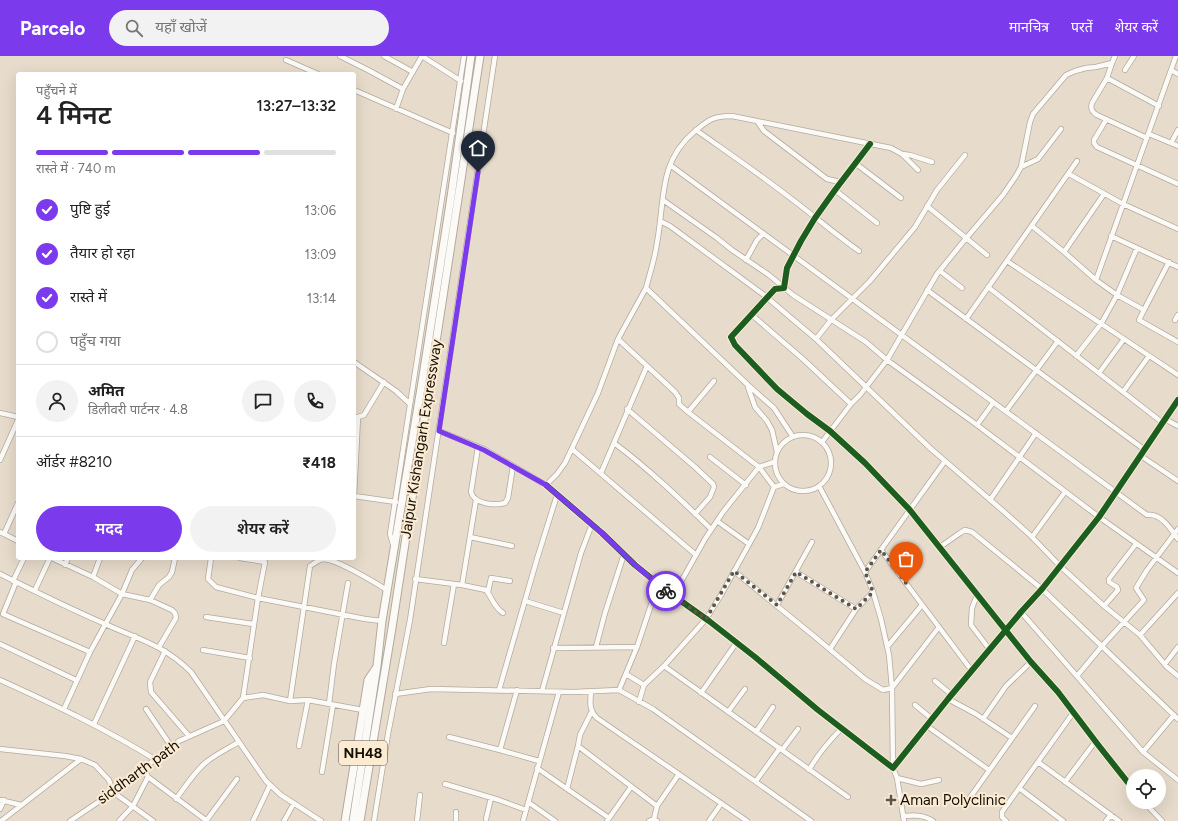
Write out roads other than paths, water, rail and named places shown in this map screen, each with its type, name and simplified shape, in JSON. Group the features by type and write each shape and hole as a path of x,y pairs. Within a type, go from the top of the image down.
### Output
{"highway":[{"name":"Jaipur Kishangarh Expressway","path":"377,666 382,621 440,266 471,56"},
{"name":"Jaipur Kishangarh Expressway","path":"360,821 391,635 480,56"},
{"name":"NH48","path":"353,821 377,666"},
{"path":"345,821 368,680 377,666"}],"street":[{"path":"340,56 403,89"},
{"path":"384,56 413,72"},
{"path":"396,108 403,89 422,56 461,81"},
{"path":"394,548 390,534 464,56"},
{"path":"374,821 395,694 410,620 495,56"},
{"path":"1115,56 1107,78 1090,107 1093,112 1106,120 1178,146"},
{"path":"1125,70 1134,56"},
{"path":"1096,280 1176,56"},
{"path":"286,60 313,72"},
{"path":"822,442 887,360 927,290 940,271 1003,195 1021,166 1033,114 1066,75 1075,71 1112,63"},
{"path":"1171,70 1178,74"},
{"path":"1107,78 1158,106"},
{"path":"356,91 453,133"},
{"path":"546,485 565,463 598,393 618,338 646,288 657,244 666,176 678,148 684,140 710,119 718,116 732,116 891,148 902,154 918,170"},
{"path":"1106,120 1094,140 1095,145 1178,184"},
{"path":"757,121 764,131 827,179 840,182"},
{"path":"696,130 755,172 834,234 859,251"},
{"path":"1021,166 1038,159 1061,130"},
{"path":"1171,143 1178,130"},
{"path":"784,288 787,268 815,218 840,182 870,144"},
{"path":"902,154 932,162"},
{"path":"816,339 844,306 870,281 915,227 937,190 965,155"},
{"path":"966,318 1069,174 1077,160"},
{"path":"855,164 901,198"},
{"path":"670,165 1147,515 1152,514 1160,518 1178,539"},
{"path":"1069,174 1123,204 1178,229"},
{"path":"835,190 877,223"},
{"path":"1064,252 1104,194"},
{"path":"663,200 784,288 866,342 887,360 977,425 1065,492 1178,573"},
{"path":"927,206 987,255"},
{"path":"660,221 670,226 768,299 816,339 945,461 1032,537 1060,566 1104,606 1140,635 1165,664 1178,676"},
{"path":"1032,226 1096,280 1117,295 1144,310"},
{"path":"746,260 757,240 763,234"},
{"path":"1111,236 1178,267"},
{"path":"1076,356 1101,324 1117,295 1136,248"},
{"path":"1007,261 1178,375"},
{"path":"1169,262 1139,320 1178,342"},
{"path":"940,271 962,288"},
{"path":"988,287 1123,392 1164,421 1178,426"},
{"path":"646,288 774,408 793,437"},
{"path":"784,288 776,289 731,337 735,345 777,389 830,431 871,469 909,509 1031,662 1058,692 1126,780"},
{"path":"927,290 1145,450"},
{"path":"752,315 804,360 851,404"},
{"path":"1175,320 1178,315"},
{"path":"618,338 675,392 679,398 679,404 759,467 774,487"},
{"path":"1099,374 1124,339"},
{"path":"1006,411 1058,341"},
{"path":"1123,392 1149,356"},
{"path":"356,363 396,391 410,404"},
{"path":"601,473 627,409 647,366"},
{"path":"688,412 714,381"},
{"path":"356,417 364,415 384,382"},
{"path":"748,385 755,407 767,421 772,430 777,452"},
{"path":"893,768 948,699 1042,589 1099,517 1178,400"},
{"path":"977,425 993,403"},
{"path":"627,409 695,466 713,484 714,487 710,496 695,514"},
{"path":"0,413 16,417"},
{"path":"0,460 16,424"},
{"path":"439,431 478,447 546,485 592,524 658,584 737,642 893,768"},
{"path":"990,500 1036,433"},
{"path":"802,435 813,437 822,442 828,450 831,460 830,470 825,481 819,486 805,492 794,490 784,484 776,474 774,462 777,452 783,443 793,437 802,435"},
{"path":"614,443 627,452 667,486 711,529"},
{"path":"478,447 471,492 472,496 476,500 499,505 505,504 508,498 513,466"},
{"path":"572,449 696,555"},
{"path":"1141,456 1178,482"},
{"path":"710,457 746,485"},
{"path":"865,572 945,461"},
{"path":"673,596 717,521 759,467 774,462"},
{"path":"774,487 784,484"},
{"path":"819,486 865,572 873,592 887,647 892,688 893,768 904,818 916,815 933,821"},
{"path":"639,702 644,685 664,666 706,619 758,528 774,487"},
{"path":"1032,537 1065,492"},
{"path":"499,690 557,495"},
{"path":"356,496 396,502"},
{"path":"462,585 476,500"},
{"path":"16,507 2,533 16,539"},
{"path":"717,521 749,544"},
{"path":"542,691 581,553 592,524"},
{"path":"1077,676 1144,600 1136,588 1178,529"},
{"path":"940,547 966,530 972,532 1042,589 1176,717 1143,752"},
{"path":"470,536 512,546"},
{"path":"777,605 812,542"},
{"path":"1104,606 1118,590 1109,582 1109,579 1136,544"},
{"path":"881,550 972,671"},
{"path":"596,647 624,554"},
{"path":"0,620 23,560"},
{"path":"35,590 50,560"},
{"path":"55,560 93,577 122,594 150,600 172,610 175,613 176,618 159,647"},
{"path":"65,565 67,560"},
{"path":"93,577 99,560"},
{"path":"64,709 76,680 104,624 122,594 132,570 140,560"},
{"path":"150,600 159,585 169,577 172,572 175,560"},
{"path":"211,560 208,579 216,587 304,608 382,621"},
{"path":"252,560 265,562 243,698 263,695 290,701 308,700 363,710"},
{"path":"290,701 310,566 319,560"},
{"path":"328,560 343,566 387,590"},
{"path":"734,571 830,649 864,679 883,690 892,688 939,627"},
{"path":"796,572 856,609"},
{"path":"0,574 104,624 159,647 179,660 191,672 224,722 270,785 282,795 321,821"},
{"path":"503,613 492,603 488,592 491,578 510,581"},
{"path":"415,579 481,588 488,592"},
{"path":"322,772 348,583"},
{"path":"444,643 454,584"},
{"path":"619,690 637,646 658,584"},
{"path":"830,649 856,609 873,592"},
{"path":"1140,635 1178,593"},
{"path":"977,595 972,608 971,625 990,650"},
{"path":"525,601 564,613"},
{"path":"887,647 922,605"},
{"path":"1021,612 1143,752 1178,780"},
{"path":"3,614 90,652"},
{"path":"206,617 254,624"},
{"path":"94,724 135,636"},
{"path":"701,693 737,642"},
{"path":"0,644 76,680"},
{"path":"553,648 637,646"},
{"path":"1165,664 1178,647"},
{"path":"203,650 250,658"},
{"path":"165,651 150,682 151,692 189,736"},
{"path":"983,719 1006,686 1031,662"},
{"path":"664,666 848,797"},
{"path":"626,674 644,685"},
{"path":"0,680 94,724 124,740 156,760"},
{"path":"935,681 952,695"},
{"path":"395,694 431,689 559,692 619,690 653,710 811,821"},
{"path":"728,712 745,689"},
{"path":"500,750 518,690"},
{"path":"523,821 559,692"},
{"path":"567,790 580,735 591,712 591,692"},
{"name":"siddharth path","path":"70,821 144,769 171,746 189,736 224,722 243,698"},
{"path":"948,699 1012,738"},
{"path":"299,746 308,700"},
{"path":"915,705 932,719"},
{"path":"964,806 1035,706"},
{"path":"756,732 773,707"},
{"path":"146,709 171,746"},
{"path":"591,712 597,718 747,821"},
{"path":"1006,821 1002,817 1002,812 1073,713"},
{"path":"927,726 989,770"},
{"path":"810,770 816,758 829,741 842,728"},
{"path":"756,781 798,729"},
{"path":"449,737 539,761"},
{"path":"176,799 189,780 204,764 217,754 240,742"},
{"path":"1065,782 1095,742"},
{"path":"578,746 657,806"},
{"path":"0,749 81,759 95,766 109,780 113,792 153,821"},
{"path":"1,821 81,759"},
{"path":"1038,762 1119,821"},
{"path":"537,768 608,819 631,787"},
{"path":"144,769 148,777 206,821 237,779"},
{"path":"654,820 657,806 679,774"},
{"path":"119,821 134,806 148,777"},
{"path":"896,778 922,784 939,780"},
{"path":"445,784 526,810"},
{"path":"253,821 270,785"},
{"path":"1019,788 1062,821"},
{"path":"417,821 420,796"},
{"path":"486,819 491,798"},
{"path":"0,809 2,800 21,805"},
{"path":"528,802 555,821"},
{"path":"284,821 294,803"},
{"path":"709,821 721,804"},
{"path":"1151,809 1162,821"},
{"path":"456,812 456,821"},
{"path":"1106,821 1111,815"}],"place":[{"name":"Aman Polyclinic","path":"891,800"}]}
